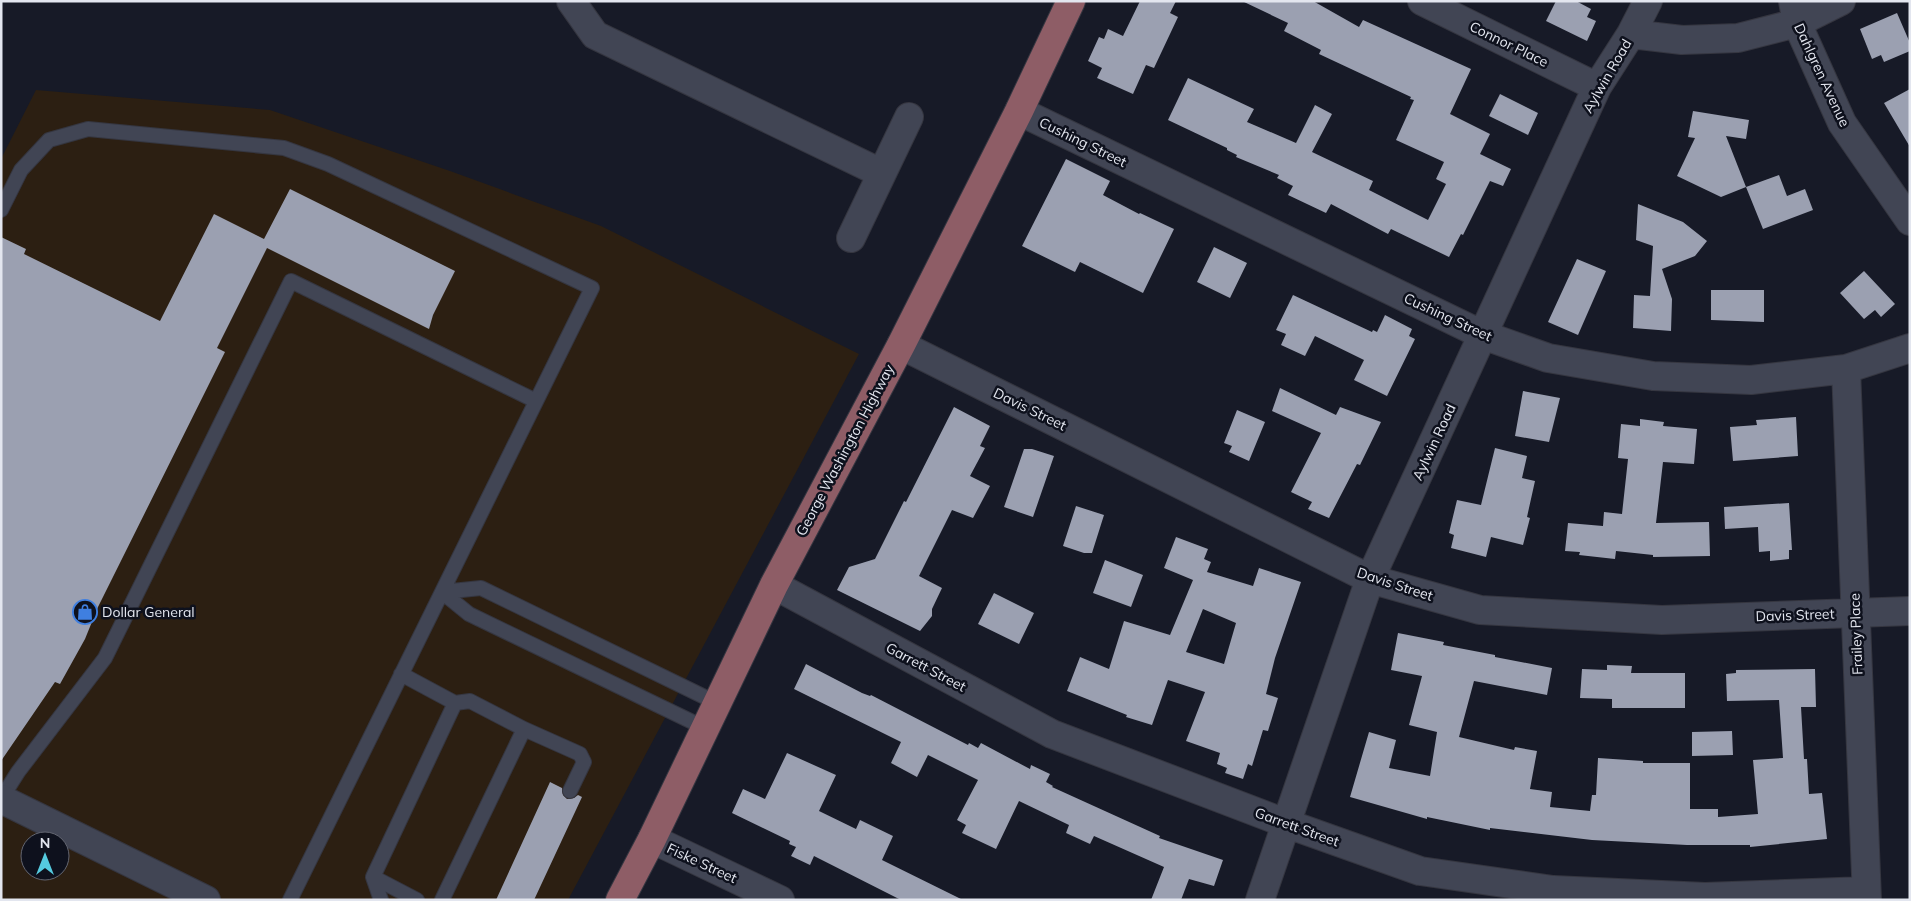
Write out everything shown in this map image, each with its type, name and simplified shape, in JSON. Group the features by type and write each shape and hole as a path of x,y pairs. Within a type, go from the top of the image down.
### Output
{"main road":[{"name":"George Washington Highway","path":"620,900 652,839 774,585 901,345 1019,111 1071,1"}],"street":[{"path":"571,1 595,35 881,173"},
{"name":"Connor Place","path":"1422,1 1597,87"},
{"name":"Aylwin Road","path":"1260,900 1370,579 1597,87 1631,34 1648,1"},
{"path":"1631,34 1682,40 1738,38 1795,12 1841,1"},
{"name":"Dahlgren Avenue","path":"1795,12 1842,123 1910,221"},
{"name":"Cushing Street","path":"1019,111 1483,335 1548,358 1653,376 1751,380 1846,369 1910,348"},
{"path":"851,238 909,117"},
{"name":"Davis Street","path":"901,345 1370,579 1480,610 1662,620 1910,611"},
{"name":"Frailey Place","path":"1846,369 1866,895"},
{"name":"Garrett Street","path":"774,585 1052,734 1285,823 1420,871 1554,890 1705,897 1866,895"},
{"path":"1,799 206,900"},
{"name":"Fiske Street","path":"652,839 780,900"}],"lane":[{"path":"1,210 22,170 49,140 88,129 284,148 328,164 592,288 290,900"},
{"path":"1,799 18,772 105,658 291,281 536,401"},
{"path":"442,592 481,588 717,703"},
{"path":"442,592 469,614 704,728"},
{"path":"401,674 455,703 470,701 524,730 580,754 584,762 570,791"},
{"path":"381,900 374,877 455,703"},
{"path":"442,900 524,730"},
{"path":"374,877 417,900"}],"shaded area":[{"path":"36,90 270,110 450,171 601,226 859,354 568,900 1,900 1,159"}],"building":[{"path":"1140,1 1176,1 1170,13 1178,17 1154,68 1146,65 1133,94 1097,78 1102,68 1088,61 1099,37 1104,39 1108,29 1123,36"},
{"path":"1242,1 1313,1 1359,27 1363,20 1471,69 1450,114 1490,134 1480,154 1511,169 1503,186 1490,181 1463,235 1461,234 1449,257 1391,229 1388,234 1331,204 1326,213 1288,195 1293,186 1277,178 1279,175 1236,157 1237,155 1227,150 1227,148 1168,120 1188,78 1254,109 1247,122 1296,143 1315,105 1332,114 1312,152 1373,181 1369,190 1428,220 1446,184 1436,179 1444,162 1396,140 1414,100 1319,54 1321,50 1284,31 1288,23"},
{"path":"1556,1 1576,1 1591,9 1587,17 1596,21 1587,41 1546,21"},
{"path":"1897,13 1910,43 1910,51 1884,62 1881,55 1872,59 1860,29"},
{"path":"1910,89 1910,147 1884,103"},
{"path":"1500,94 1538,113 1528,135 1489,116"},
{"path":"1693,111 1749,120 1746,139 1726,136 1746,187 1721,197 1677,176 1695,138 1688,137"},
{"path":"1066,159 1110,181 1103,195 1139,214 1174,229 1143,293 1080,262 1075,272 1022,246"},
{"path":"1779,175 1787,196 1805,189 1813,210 1763,229 1746,187"},
{"path":"290,189 455,271 433,315 429,329 267,248 217,348 225,352 98,607 85,639 60,684 55,682 1,761 1,237 26,249 24,254 160,321 214,214 264,239"},
{"path":"1638,204 1683,222 1707,241 1695,256 1662,269 1672,299 1671,331 1633,328 1634,295 1650,296 1653,246 1636,240"},
{"path":"1214,247 1247,263 1230,298 1197,282"},
{"path":"1577,259 1606,271 1578,335 1548,322"},
{"path":"1864,271 1895,304 1881,317 1875,310 1864,319 1840,293"},
{"path":"1711,290 1764,290 1764,322 1711,320"},
{"path":"1293,295 1372,332 1373,330 1377,332 1385,315 1412,329 1409,336 1415,339 1387,396 1354,380 1364,360 1315,336 1305,356 1281,345 1286,334 1276,330"},
{"path":"1280,388 1336,415 1340,407 1381,422 1360,465 1357,464 1329,518 1308,509 1312,502 1291,492 1321,433 1272,411"},
{"path":"1523,391 1560,398 1549,442 1515,436"},
{"path":"954,407 990,426 980,446 985,448 970,476 990,486 973,518 952,510 919,576 942,588 932,609 932,616 920,631 837,590 849,567 875,559"},
{"path":"1237,410 1265,422 1249,461 1229,452 1232,446 1224,443"},
{"path":"1796,417 1798,456 1733,461 1730,427 1757,425 1756,420"},
{"path":"1640,419 1664,422 1663,426 1697,429 1694,464 1663,462 1656,523 1709,522 1710,556 1653,557 1653,555 1616,551 1615,559 1579,555 1580,552 1565,551 1568,523 1603,526 1604,512 1622,514 1628,459 1618,458 1621,424 1640,426"},
{"path":"1495,448 1527,456 1522,478 1535,481 1527,517 1530,518 1523,545 1491,537 1486,557 1451,548 1454,535 1449,533 1457,500 1481,505"},
{"path":"1024,449 1032,449 1054,456 1033,517 1004,507"},
{"path":"1789,503 1792,550 1789,550 1789,559 1770,561 1770,551 1759,552 1758,527 1725,529 1724,507"},
{"path":"1076,506 1104,515 1092,553 1084,553 1063,546"},
{"path":"1176,537 1208,549 1204,559 1211,562 1207,572 1253,586 1259,568 1301,582 1275,658 1266,694 1278,698 1268,731 1263,730 1252,766 1248,764 1243,779 1225,773 1227,768 1217,764 1220,753 1186,741 1205,692 1168,680 1152,725 1126,717 1127,715 1067,691 1080,657 1109,669 1124,621 1170,635 1193,580 1164,568","holes":["1203,609 1236,623 1224,664 1186,652"]},
{"path":"1105,560 1143,575 1131,607 1093,593"},
{"path":"994,593 1034,613 1019,644 978,624"},
{"path":"1398,633 1444,642 1443,645 1495,655 1495,657 1552,668 1547,695 1474,681 1459,737 1514,750 1515,747 1537,751 1530,789 1552,792 1550,807 1590,811 1592,795 1596,795 1598,758 1643,761 1643,763 1690,763 1690,809 1718,809 1718,817 1758,814 1753,760 1783,758 1779,700 1727,701 1726,674 1736,673 1736,670 1815,669 1816,707 1801,707 1804,759 1807,759 1809,794 1822,793 1827,839 1750,847 1750,845 1687,845 1592,840 1490,828 1490,830 1427,817 1427,819 1350,797 1369,732 1396,740 1389,768 1430,776 1437,732 1409,725 1422,676 1391,670"},
{"path":"806,664 968,745 969,743 978,748 981,743 1030,769 1031,765 1050,774 1046,782 1052,787 1160,836 1159,838 1223,860 1214,886 1189,879 1181,900 1151,900 1164,867 1094,836 1090,844 1066,833 1069,825 1019,801 996,849 962,833 966,825 957,820 978,780 928,755 917,777 891,763 901,742 794,689"},
{"path":"1607,665 1632,666 1631,673 1685,673 1685,708 1612,708 1612,699 1580,698 1582,669 1607,670"},
{"path":"1732,731 1733,755 1692,756 1692,732"},
{"path":"787,753 836,775 819,811 856,829 860,820 893,836 882,860 963,900 901,900 814,856 810,865 791,856 796,847 789,844 790,841 732,813 743,789 765,799"},
{"path":"550,782 562,788 563,795 567,799 578,795 582,797 534,900 496,900"}],"place":[{"name":"Dollar General","path":"85,612"}]}
